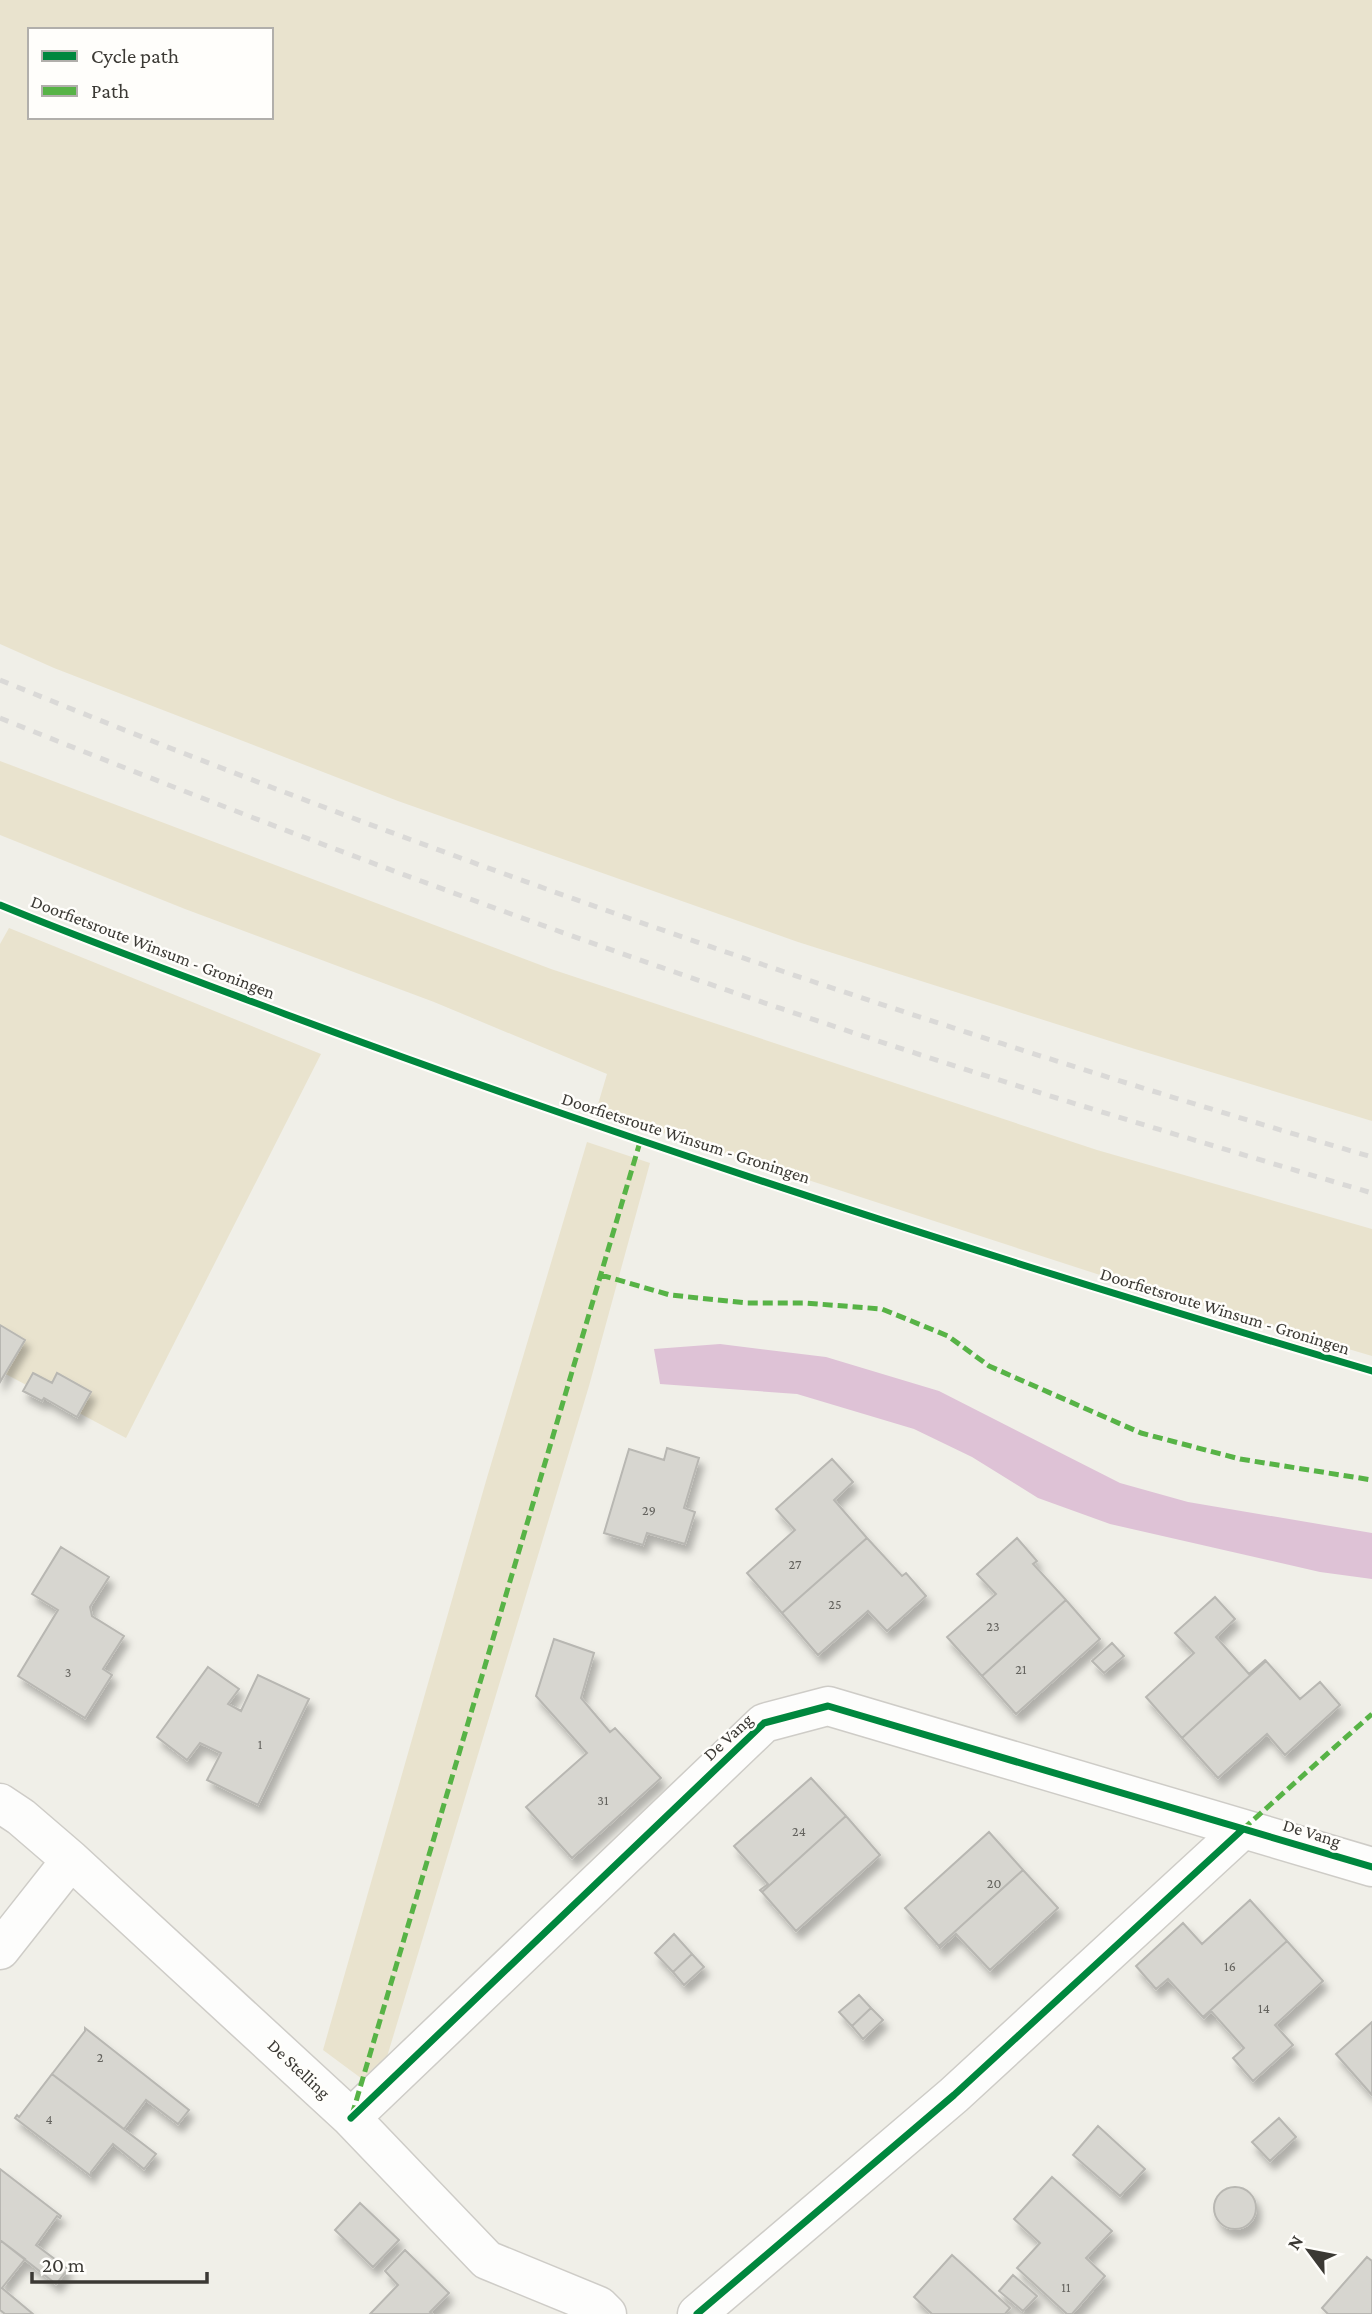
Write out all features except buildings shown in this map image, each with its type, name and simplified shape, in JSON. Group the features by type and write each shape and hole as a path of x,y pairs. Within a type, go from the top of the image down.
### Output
{"street":[{"name":"De Vang","path":"351,2118 764,1723 828,1706 1372,1867"},
{"name":"De Stelling","path":"0,1803 21,1817 71,1860 351,2118 487,2260 599,2305 607,2314"},
{"path":"697,2314 954,2095 1243,1829"},
{"path":"0,1950 71,1860"}],"shaded area":[{"path":"0,0 1372,0 1372,1121 798,942 398,801 54,668 0,644"},
{"path":"0,761 551,969 1097,1150 1372,1229 1372,1356 1100,1275 596,1111 607,1074 434,1002 185,909 0,835"},
{"path":"9,928 321,1054 126,1438 0,1371 0,944"},
{"path":"587,1142 650,1163 589,1386 377,2090 323,2050 486,1481"},
{"path":"720,1344 826,1357 939,1391 1120,1483 1188,1502 1372,1533 1372,1579 1320,1572 1110,1524 1038,1498 972,1457 914,1429 797,1394 660,1384 654,1349"}],"railway":[{"path":"0,680 338,813 680,936 1025,1051 1372,1157"},
{"path":"0,718 341,851 686,976 975,1072 1372,1193"}],"marked path":[{"path":"352,2115 640,1142"},
{"path":"601,1275 670,1295 747,1303 805,1303 882,1309 948,1336 989,1366 1141,1433 1240,1459 1372,1480"},
{"path":"1243,1829 1372,1714"}],"cycle path":[{"name":"Doorfietsroute Winsum - Groningen","path":"0,905 426,1066 695,1159 965,1247 1372,1371"},
{"path":"351,2118 764,1723 828,1706 1372,1867"},
{"path":"697,2314 954,2095 1243,1829"}]}
